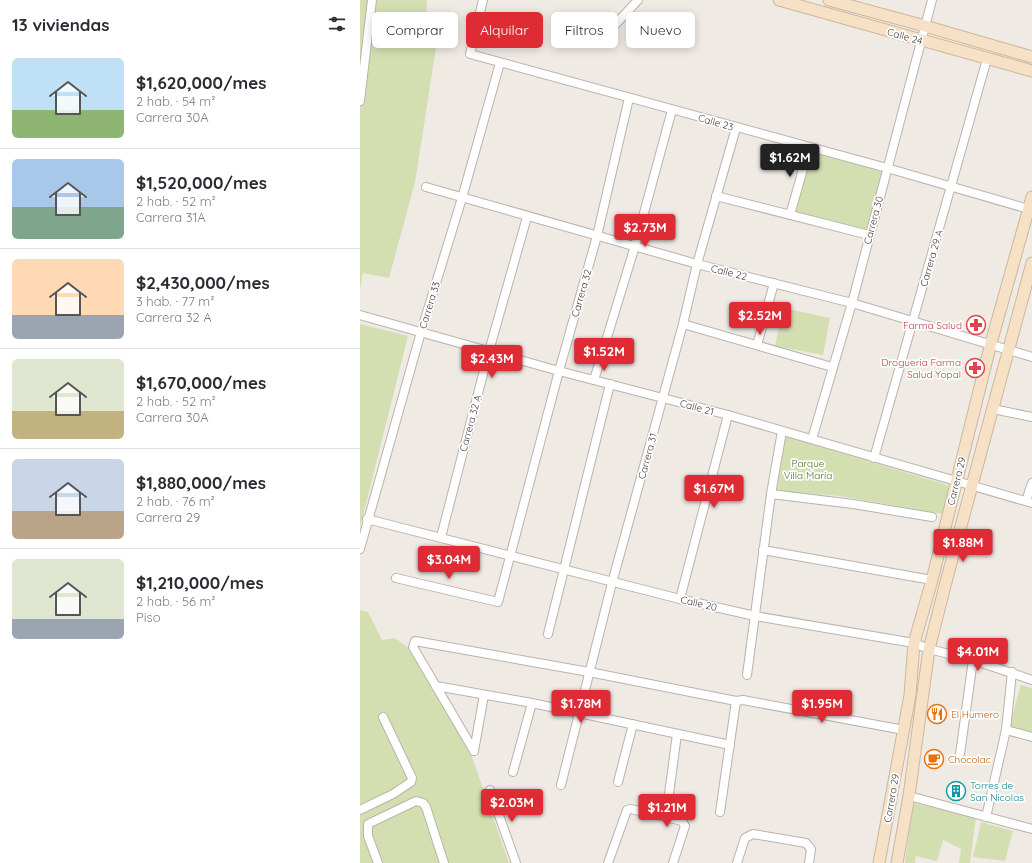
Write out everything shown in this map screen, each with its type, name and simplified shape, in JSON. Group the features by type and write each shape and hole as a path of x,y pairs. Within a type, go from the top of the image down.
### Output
{"main road":[{"name":"Calle 24","path":"779,0 1032,71"},
{"name":"Calle 24","path":"829,0 846,2 1032,57"},
{"name":"Carrera 29","path":"880,863 910,695 914,643 932,580 992,343 1030,209 1032,197"},
{"name":"Carrera 29","path":"896,863 909,796 929,650 971,486 1029,281 1032,263"}],"street":[{"path":"360,101 372,0"},
{"name":"Calle 23","path":"483,0 470,54 809,148 887,168 1030,209"},
{"path":"618,22 638,0"},
{"name":"Carrera 30","path":"812,439 832,366 852,303 932,0"},
{"name":"Carrera 29 A","path":"874,458 987,59"},
{"name":"Carrera 33","path":"360,548 367,519 421,332 462,198 500,63"},
{"name":"Carrera 32","path":"396,578 498,602 558,370 597,236 629,98"},
{"path":"594,380 635,246 672,110"},
{"name":"Carrera 31","path":"561,785 588,672 683,324 697,264 736,128"},
{"path":"790,215 809,148"},
{"name":"Calle 22","path":"426,186 527,217 697,264 852,303 992,343 1032,357"},
{"path":"716,196 869,235"},
{"name":"Carrera 32 A","path":"441,537 489,351 527,217"},
{"path":"757,345 774,283"},
{"name":"Calle 21","path":"360,315 594,380 728,415 1029,502"},
{"path":"683,324 832,366"},
{"path":"548,634 610,384"},
{"path":"993,409 1032,417"},
{"path":"680,599 728,415"},
{"path":"747,675 782,431"},
{"path":"1029,502 1032,483"},
{"path":"772,494 932,516"},
{"name":"Calle 20","path":"367,519 510,555 612,583 680,599 755,616 914,643 929,650 973,660 1032,680"},
{"path":"764,550 932,580"},
{"path":"484,695 474,751 413,647 415,640 736,701 743,700 904,730"},
{"path":"960,754 973,660"},
{"path":"986,817 1006,730 1012,672"},
{"path":"436,686 532,703 730,745"},
{"path":"720,812 736,701"},
{"path":"513,772 532,703"},
{"path":"360,810 394,794 411,782 412,778 383,717"},
{"path":"618,782 632,724"},
{"path":"1006,730 1032,737"},
{"path":"668,794 677,734"},
{"path":"490,790 516,863"},
{"path":"909,796 1032,830"},
{"path":"378,863 368,836 368,824 416,801 423,803 426,807 444,863"},
{"path":"608,863 627,810 631,808 682,821 685,826 673,863"},
{"path":"737,863 746,838 753,834 806,843 811,849 809,863"}],"green space":[{"path":"360,0 427,0 426,12 372,12 372,48 436,48 415,182 389,278 363,273 360,289"},
{"path":"813,153 880,170 882,173 866,231 795,212 810,156"},
{"path":"783,308 830,318 823,355 775,346"},
{"path":"360,324 408,336 360,528"},
{"name":"Parque Villa María","path":"785,436 947,485 949,488 942,514 840,496 777,491"},
{"path":"360,610 368,612 382,640 395,638 409,648 471,754 509,863 360,863"},
{"path":"1021,685 1032,688 1032,733 1009,726"},
{"path":"913,803 976,817 970,863 959,863 961,849 943,840 937,861 916,856 915,863 905,863"},
{"path":"981,822 1013,831 1005,861 973,857"}],"place":[{"name":"Farma Salud","path":"976,325"},
{"name":"Drogueria Farma Salud Yopal","path":"975,368"},
{"name":"El Humero","path":"937,714"},
{"name":"Chocolac","path":"934,759"},
{"name":"Torres de San Nicolas","path":"956,791"}]}
